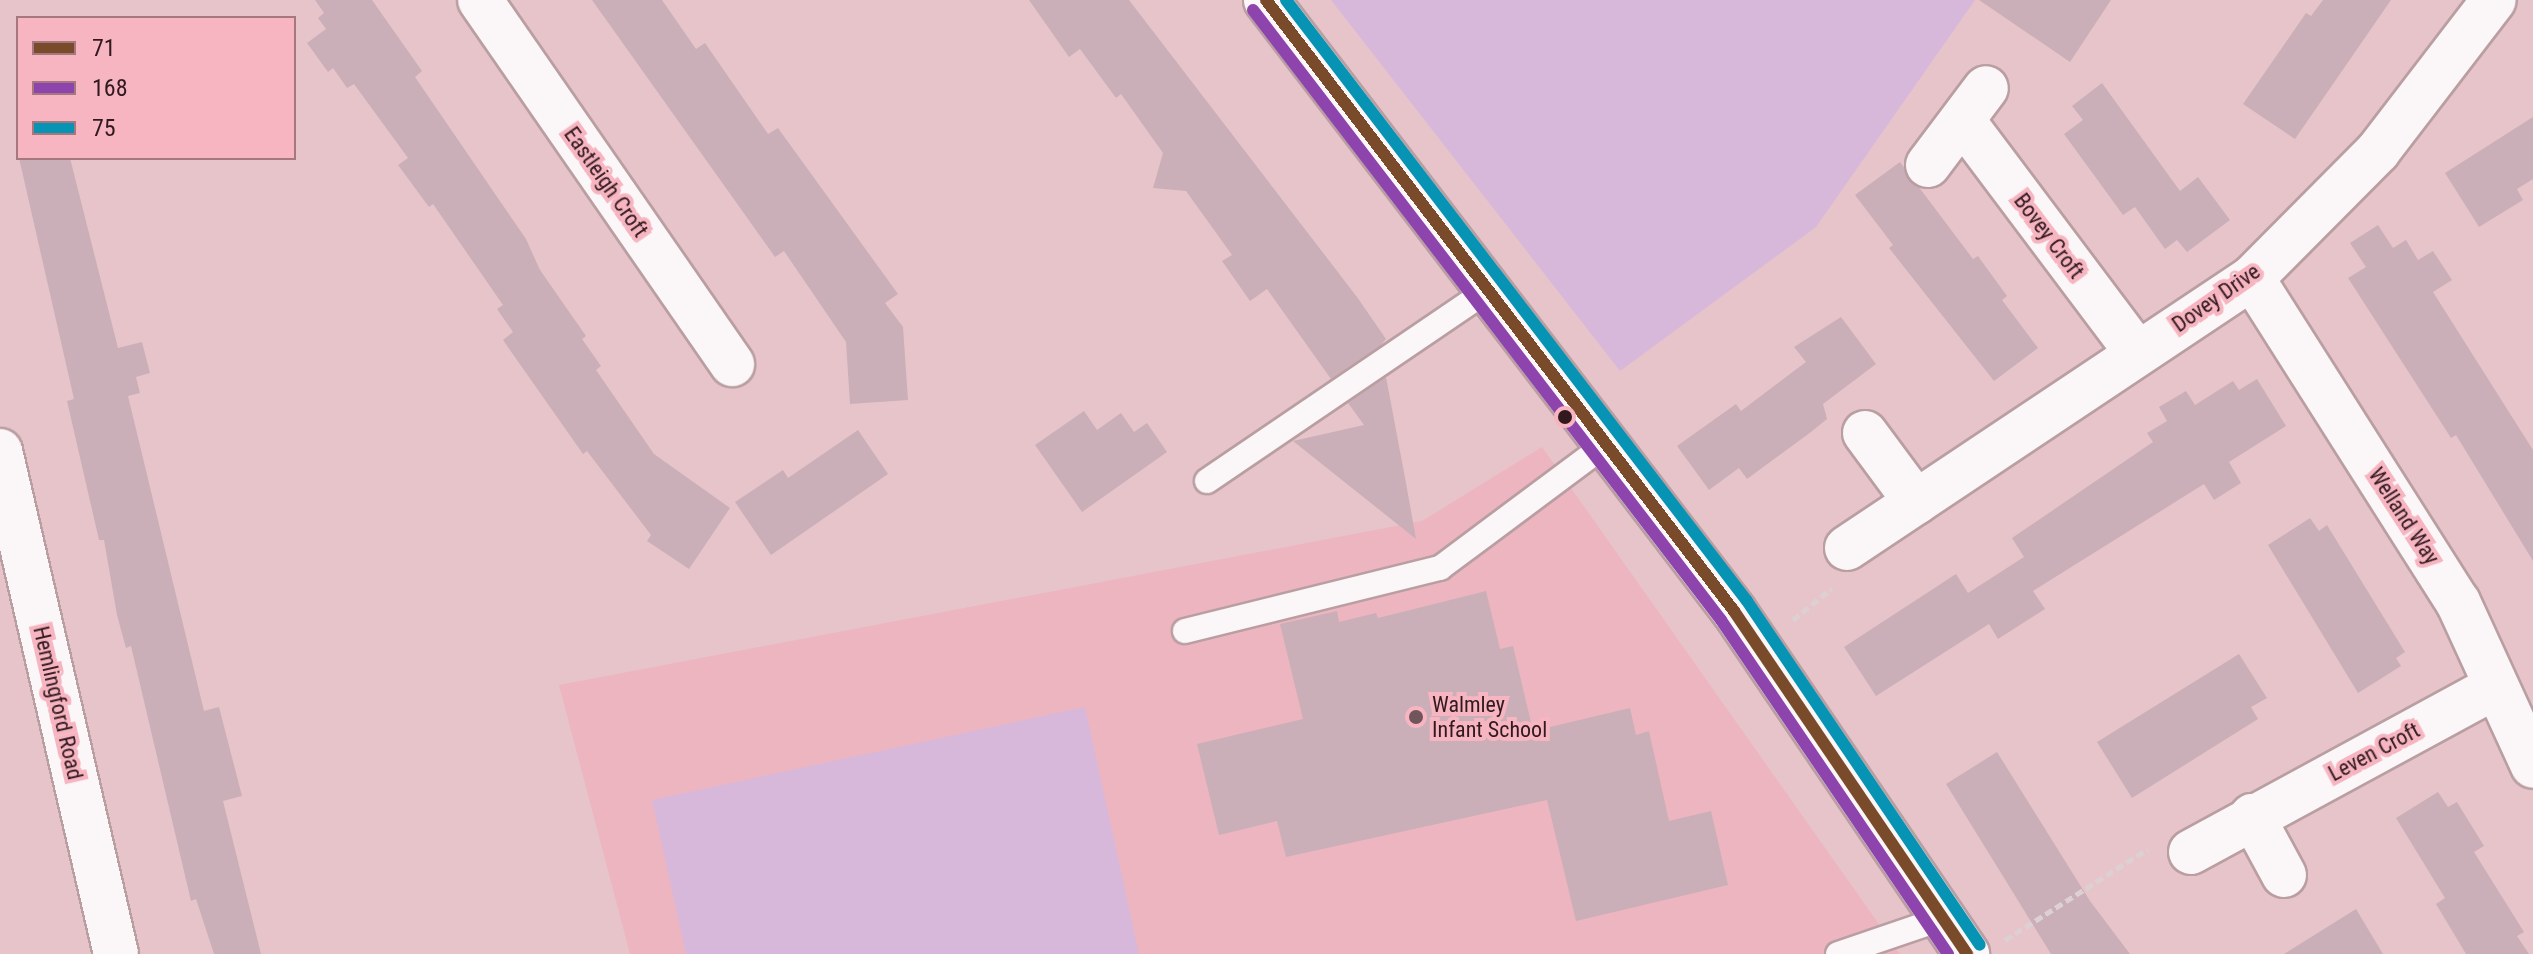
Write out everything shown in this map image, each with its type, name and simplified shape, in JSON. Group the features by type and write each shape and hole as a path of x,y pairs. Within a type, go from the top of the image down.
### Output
{"street":[{"name":"Eastleigh Croft","path":"480,0 732,364"},
{"path":"1266,0 1491,288 1743,624 1944,918 1983,950"},
{"name":"Dovey Drive","path":"1847,548 2136,351 2252,278 2378,151 2494,0"},
{"name":"Bovey Croft","path":"1928,165 1974,104 2136,351"},
{"name":"Welland Way","path":"2252,278 2458,602 2533,766"},
{"path":"1865,433 1916,502"},
{"name":"Hemlingford Road","path":"0,451 116,954"},
{"name":"Leven Croft","path":"2191,852 2252,816 2495,687"},
{"path":"2252,816 2284,875"}],"lane":[{"path":"1207,481 1491,288"},
{"path":"1185,631 1440,568 1608,443"},
{"path":"1838,954 1944,918"}],"path":[{"path":"1785,627 1854,571 1840,554 1847,548"},
{"path":"1983,950 2172,833 2191,852"}],"shaded area":[{"path":"1331,0 1975,0 1816,227 1620,371"},
{"path":"1542,447 1900,954 630,954 559,685 1422,521"},
{"path":"1085,707 1139,954 686,954 652,800"}],"building":[{"path":"315,0 372,0 422,71 415,77 526,239 540,270 586,336 582,339 601,366 596,370 654,454 730,508 689,569 647,541 651,535 587,451 583,454 503,340 513,332 497,309 503,305 433,204 429,207 398,165 408,158 354,84 347,88 333,68 328,72 307,43 326,29 318,18 324,13"},
{"path":"592,0 662,0 696,49 705,43 768,134 778,128 898,294 885,303 903,327 908,400 850,404 846,342 784,251 775,257"},
{"path":"1029,0 1129,0 1357,297 1386,339 1381,345 1331,379 1267,289 1250,301 1222,261 1232,255 1186,191 1153,188 1163,153 1121,94 1116,98 1080,49 1069,57"},
{"path":"1979,0 2111,0 2070,62"},
{"path":"2323,0 2391,0 2295,139 2243,104 2306,13 2311,16"},
{"path":"2102,83 2180,191 2198,177 2230,220 2187,252 2177,240 2165,249 2135,207 2123,215 2064,134 2083,120 2072,106"},
{"path":"2533,117 2533,179 2517,189 2523,200 2479,227 2445,173"},
{"path":"19,160 71,160 118,348 142,342 150,373 136,377 140,393 128,396 204,711 219,707 242,796 223,801 261,954 214,954 196,899 191,901 131,646 126,648 117,615 104,540 99,540 67,401 74,399"},
{"path":"1900,162 1973,259 1978,256 2007,296 2002,300 2038,348 1994,381 1889,248 1893,245 1855,195"},
{"path":"2378,225 2393,248 2406,240 2418,260 2433,251 2452,280 2433,292 2533,450 2533,561 2456,435 2451,438 2348,278 2366,267 2350,243"},
{"path":"1841,317 1876,364 1823,404 1827,419 1811,432 1747,479 1739,468 1709,490 1677,446 1736,404 1741,411 1806,362 1794,347"},
{"path":"1386,377 1416,539 1293,441 1364,425 1348,403"},
{"path":"2257,379 2286,426 2229,462 2241,483 2214,500 2204,484 2033,591 2045,609 1998,639 1989,624 1876,696 1844,647 1956,574 1968,593 2024,557 2012,538 2153,442 2147,433 2167,421 2159,407 2186,391 2195,405 2233,381 2239,390"},
{"path":"1084,411 1097,430 1121,413 1134,432 1147,423 1167,452 1082,512 1035,445"},
{"path":"858,430 888,474 771,555 735,502 783,470 788,478"},
{"path":"2310,518 2319,531 2327,525 2405,652 2396,658 2401,666 2358,693 2268,545"},
{"name":"Walmley Infant School","path":"1486,591 1500,649 1513,646 1533,731 1630,708 1636,735 1649,731 1669,821 1711,811 1728,885 1576,921 1547,800 1286,857 1277,821 1219,835 1197,744 1303,719 1280,624 1337,611 1339,622 1376,613 1378,618"},
{"path":"2239,654 2267,698 2251,707 2258,719 2132,798 2097,742"},
{"path":"1997,752 2090,901 2130,954 2051,954 1946,784"},
{"path":"2438,792 2448,807 2457,802 2484,846 2474,852 2524,932 2517,936 2529,954 2466,954 2436,904 2445,898 2396,818"},
{"path":"2356,909 2383,954 2284,954"}],"transit line":[{"name":"71","path":"1266,0 1734,611 1967,954"},
{"name":"75","path":"1286,0 1747,601 1980,945"},
{"name":"168","path":"1253,10 1721,620 1948,954"}],"place":[{"name":"Walmley Infant School","path":"1416,717"}]}
